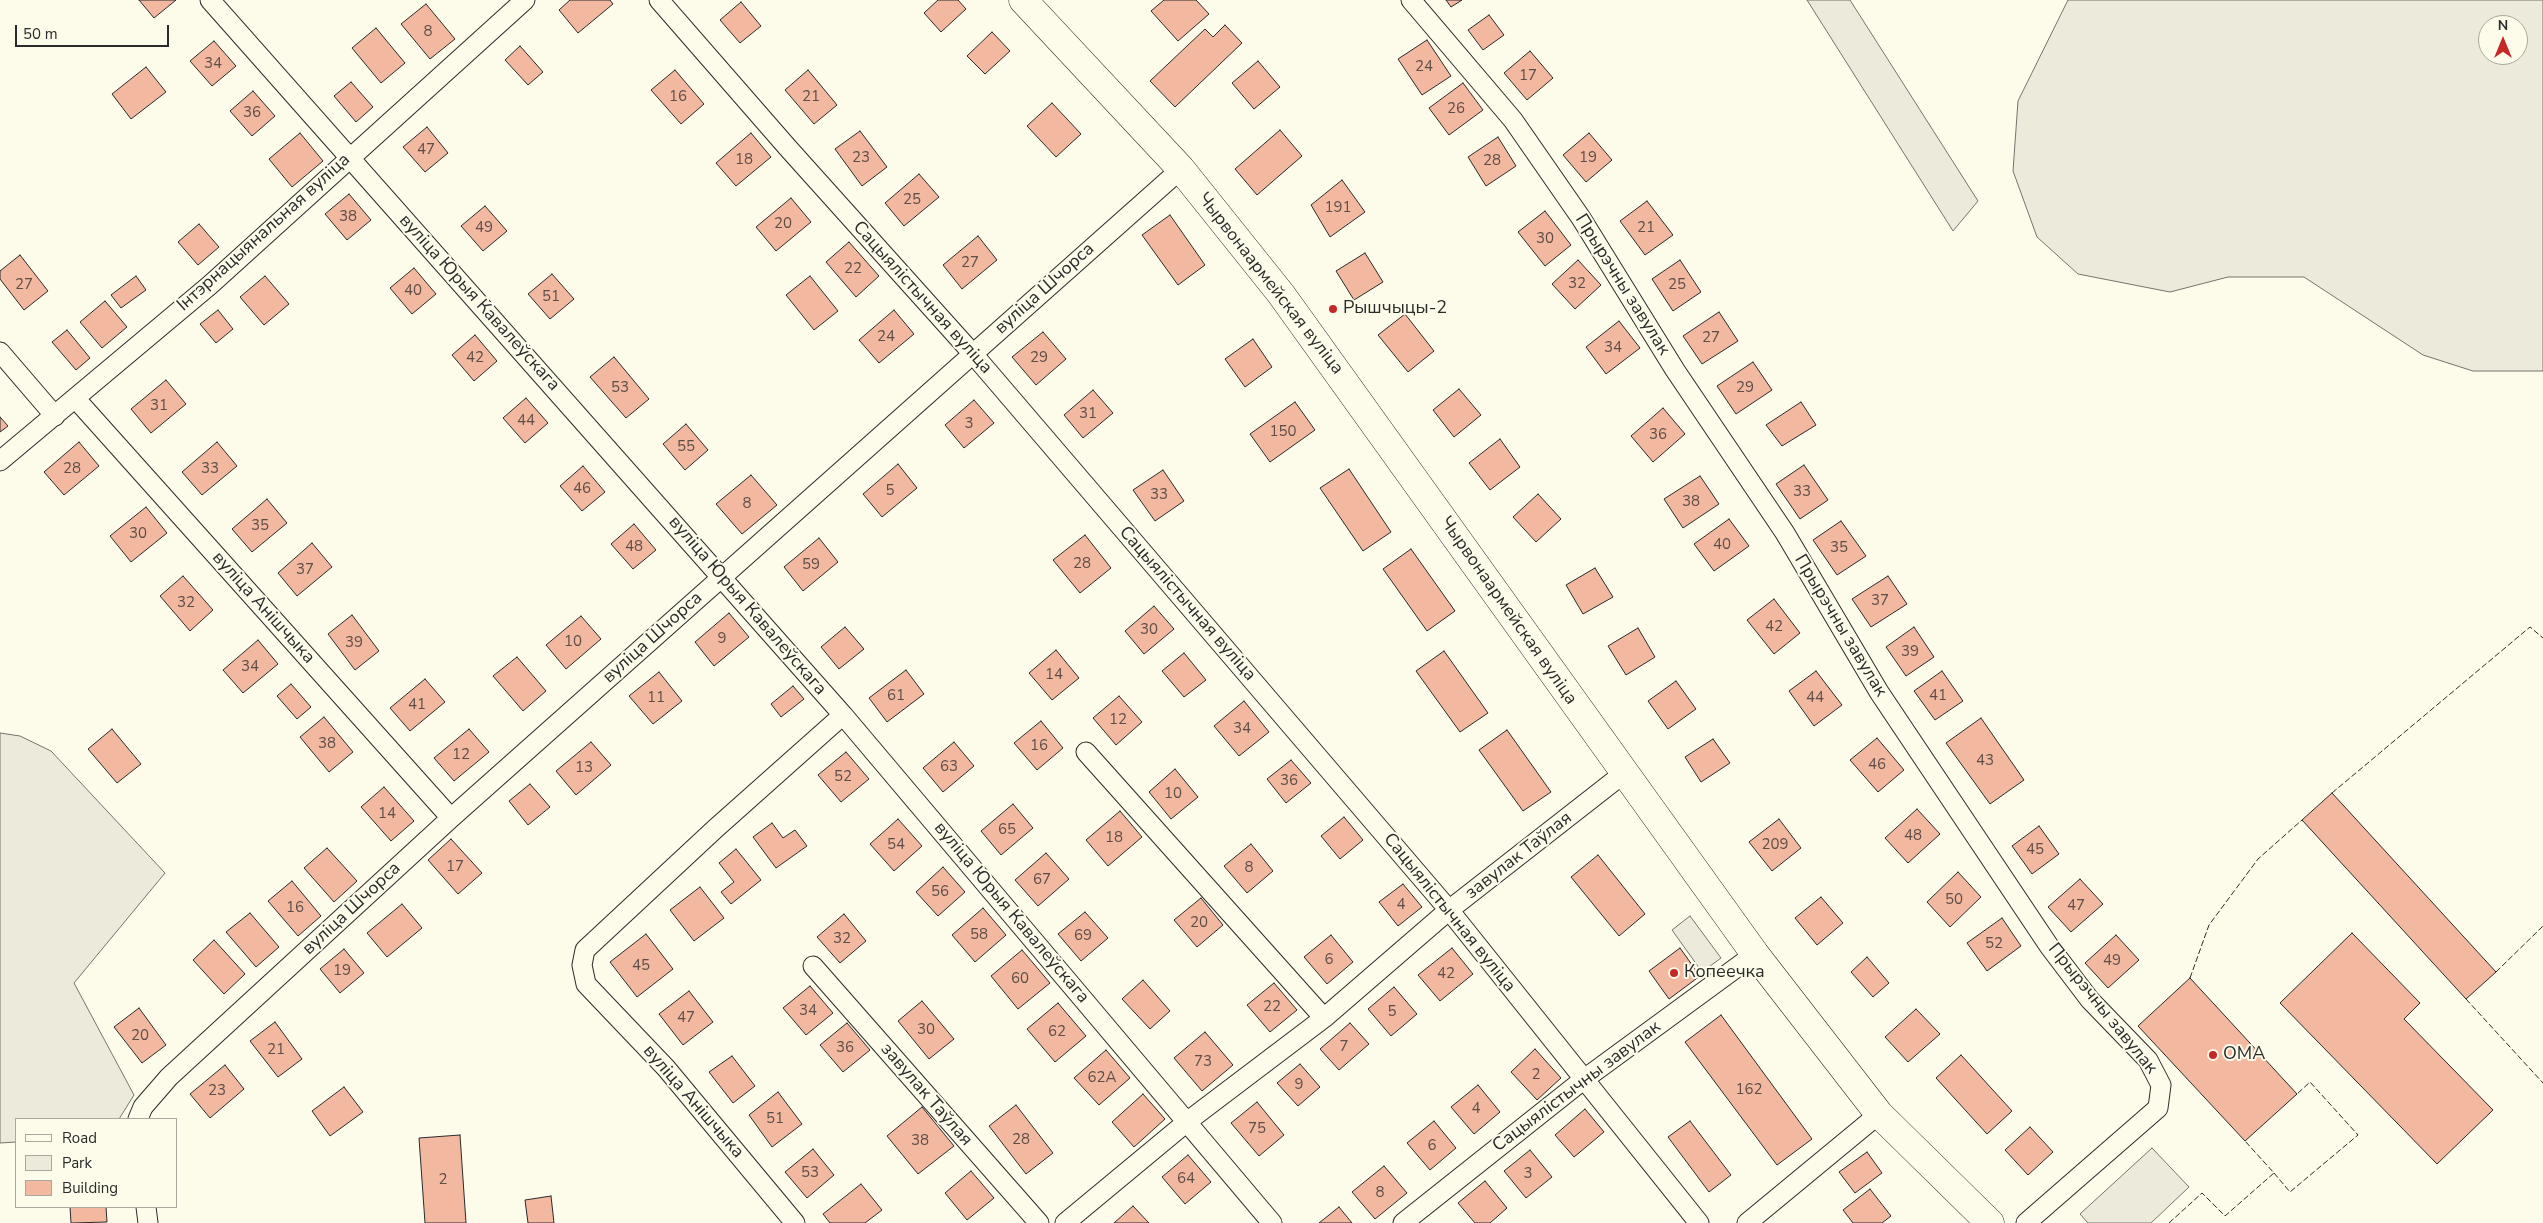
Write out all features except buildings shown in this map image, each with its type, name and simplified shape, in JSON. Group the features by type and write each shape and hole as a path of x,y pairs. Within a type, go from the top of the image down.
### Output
{"highway":[{"name":"Чырвонаармейская вуліца","path":"1023,0 1181,169 1314,339 1623,774 1755,954 1879,1114 1990,1223"}],"street":[{"name":"вуліца Юрыя Кавалеўскага","path":"210,0 722,576 843,715 1188,1121 1272,1223"},
{"name":"Інтэрнацыянальная вуліца","path":"0,461 210,285 349,157 525,0"},
{"name":"Сацыялістычная вуліца","path":"659,0 788,148 973,354 1449,910 1699,1223"},
{"name":"Прырэчны завулак","path":"1411,0 1519,128 1581,218 1675,370 1784,533 1879,692 2022,905 2090,1000 2148,1060 2162,1085 2158,1108 2026,1223"},
{"name":"вуліца Шчорса","path":"138,1118 143,1107 169,1077 451,818 1181,169"},
{"path":"0,352 55,416"},
{"name":"вуліца Анішчыка","path":"75,398 451,818"},
{"name":"вуліца Анішчыка","path":"795,1223 666,1068 586,984 582,965 586,950 715,829 843,715"},
{"path":"1086,752 1324,1018"},
{"name":"завулак Таўлая","path":"1065,1223 1188,1121 1324,1018 1449,910 1623,774"},
{"name":"Сацыялістычны завулак","path":"1403,1223 1583,1080 1755,954"},
{"name":"завулак Таўлая","path":"813,966 1040,1223"},
{"path":"1747,1223 1879,1114"},
{"path":"146,1208 148,1223"}],"green space":[{"path":"1807,0 1850,0 1978,201 1953,231"},
{"path":"2068,0 2543,0 2543,371 2473,371 2423,355 2304,277 2228,277 2170,292 2078,274 2037,237 2013,171 2018,101"},
{"path":"0,733 20,736 51,751 165,873 74,983 134,1095 120,1118 15,1118 15,1142 0,1143"}],"shaded area":[{"path":"1690,916 1721,958 1702,972 1672,930"},
{"path":"2152,1148 2189,1187 2151,1223 2088,1223 2080,1214"}],"fence":[{"path":"2332,793 2530,627 2543,638"},
{"path":"2190,978 2209,925 2258,859 2302,820"},
{"path":"2496,972 2543,926"},
{"path":"2466,999 2543,1083"},
{"path":"2274,1173 2290,1192 2358,1135 2310,1082 2297,1094"},
{"path":"2169,1223 2202,1193 2225,1216 2274,1173 2245,1141"}],"place":[{"name":"Рышчыцы-2","path":"1333,309"},
{"name":"Копеечка","path":"1674,973"},
{"name":"ОМА","path":"2213,1055"}]}
